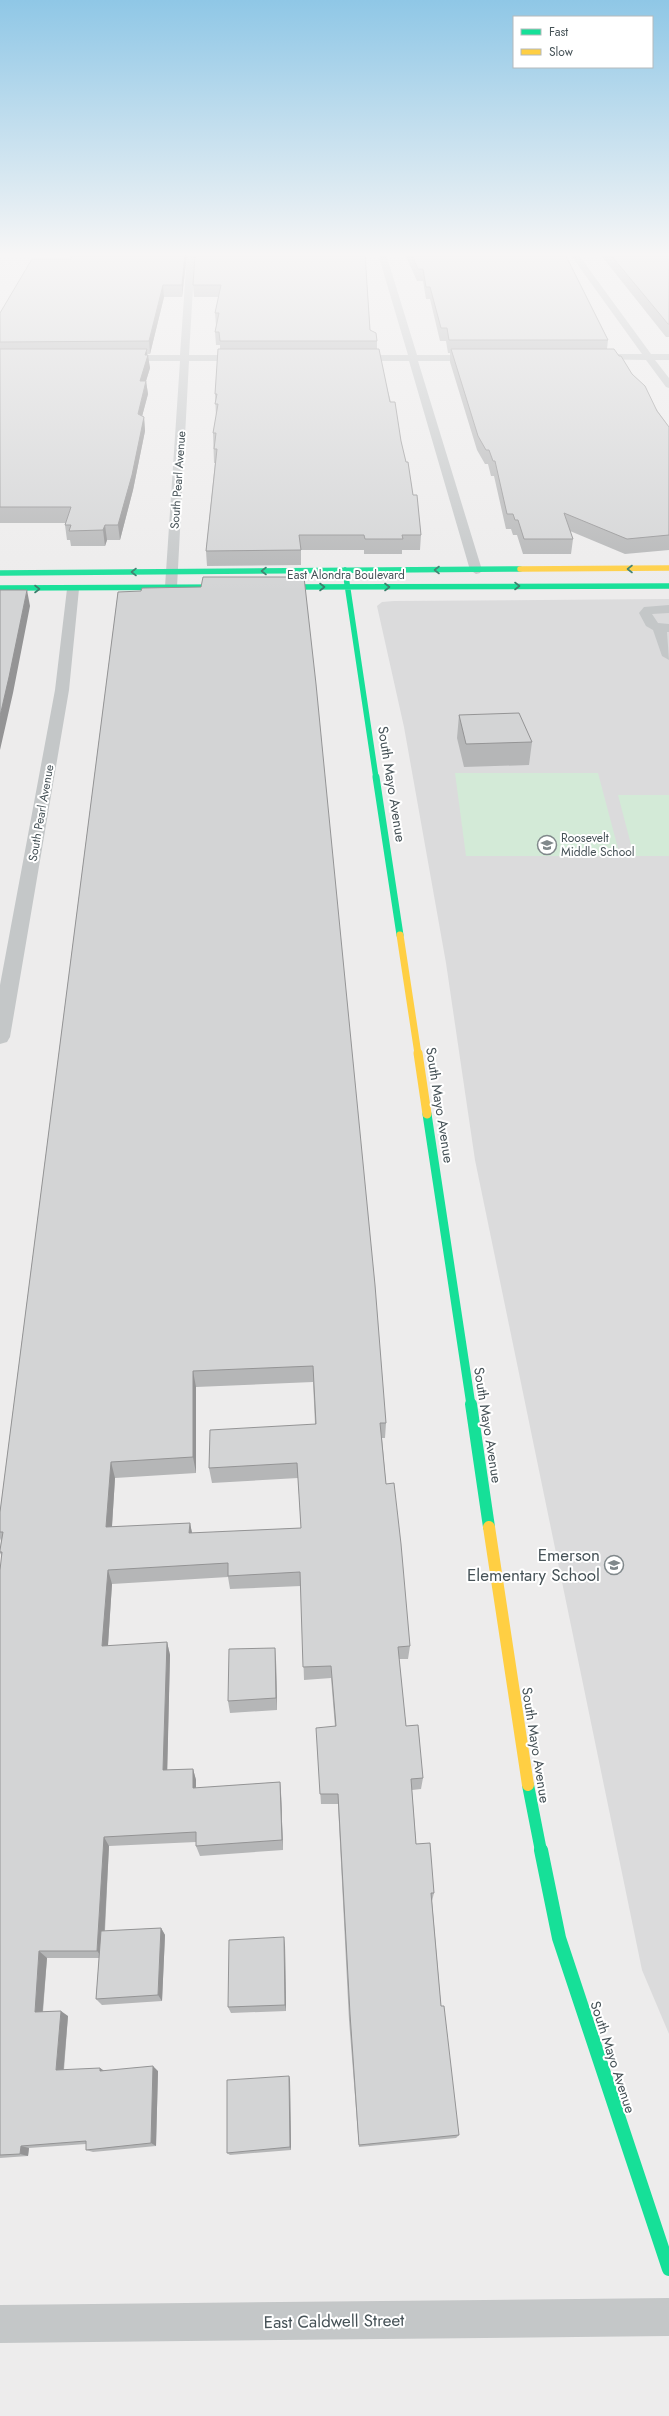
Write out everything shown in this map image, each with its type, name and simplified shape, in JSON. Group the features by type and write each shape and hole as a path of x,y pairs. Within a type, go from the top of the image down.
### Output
{"main road":[{"name":"East Alondra Boulevard","path":"0,572 669,568"},
{"name":"South Mayo Avenue","path":"345,570 531,1805 559,1938 669,2269"},
{"name":"East Alondra Boulevard","path":"266,587 669,586"},
{"path":"0,588 73,589 242,587"}],"street":[{"name":"South Pearl Avenue","path":"171,587 185,367"},
{"path":"416,367 476,570"},
{"path":"657,367 669,385"},
{"name":"South Pearl Avenue","path":"0,1037 62,690 73,589"},
{"path":"669,609 653,609 646,612 649,623 664,628 669,656"},
{"name":"East Caldwell Street","path":"0,2324 669,2317"}],"shaded area":[{"path":"669,599 669,2034 642,1970 475,1160 446,963 404,727 377,606 382,602 394,601"}],"green space":[{"path":"455,773 598,773 620,856 466,856"},
{"path":"618,795 669,795 669,856 634,856"}],"building":[{"path":"0,367 144,367 140,381 146,381 138,414 144,417 132,475 118,525 105,525 103,530 69,531 71,525 65,525 71,507 0,507"},
{"path":"217,367 383,367 390,402 395,402 401,441 406,462 408,462 413,495 417,495 421,535 402,535 403,539 365,539 364,535 299,535 301,550 206,551 217,449 214,449 216,433 213,433 218,404 215,404 217,394 215,394"},
{"path":"457,367 628,367 632,374 645,386 657,411 669,427 669,535 627,539 564,513 573,539 524,539 518,520 515,520 513,514 507,514 495,461 493,461 489,450 486,450 478,436"},
{"path":"203,577 304,577 316,684 375,1285 386,1423 380,1423 386,1484 394,1483 410,1646 398,1647 406,1726 418,1725 423,1778 411,1779 416,1844 430,1843 434,1893 431,1893 441,2006 444,2006 459,2135 359,2145 338,1794 320,1794 316,1728 336,1726 331,1666 303,1667 300,1572 228,1576 228,1563 108,1570 102,1646 167,1642 163,1770 193,1769 193,1788 280,1782 282,1840 196,1846 196,1832 104,1837 97,1951 39,1951 35,2012 61,2011 56,2070 100,2068 100,2071 153,2066 151,2143 86,2150 86,2141 21,2146 20,2154 0,2155 0,1570 2,1552 0,1552 0,1550 3,1532 0,1532 0,1512 118,592 141,591 142,588 201,587","holes":["313,1366 316,1424 210,1430 209,1468 297,1463 301,1528 189,1533 190,1523 106,1527 111,1462 193,1457 193,1371"]},
{"path":"0,590 27,590 0,716"},
{"path":"519,713 532,742 466,744 459,715"},
{"path":"275,1648 276,1698 228,1701 229,1649"},
{"path":"161,1928 158,1995 96,1999 101,1931"},
{"path":"284,1937 285,2005 228,2007 229,1940"},
{"path":"289,2076 290,2147 227,2153 227,2080"}],"traffic: fast":[{"path":"0,573 520,569"},
{"path":"345,570 400,935"},
{"path":"274,587 669,586"},
{"path":"0,588 232,587"},
{"path":"427,1114 489,1527"},
{"path":"528,1785 559,1938 669,2269"}],"traffic: slow":[{"path":"520,569 669,568"},
{"path":"400,935 427,1114"},
{"path":"489,1527 528,1785"}],"place":[{"name":"Roosevelt Middle School","path":"547,845"},
{"name":"Emerson Elementary School","path":"614,1565"}]}
